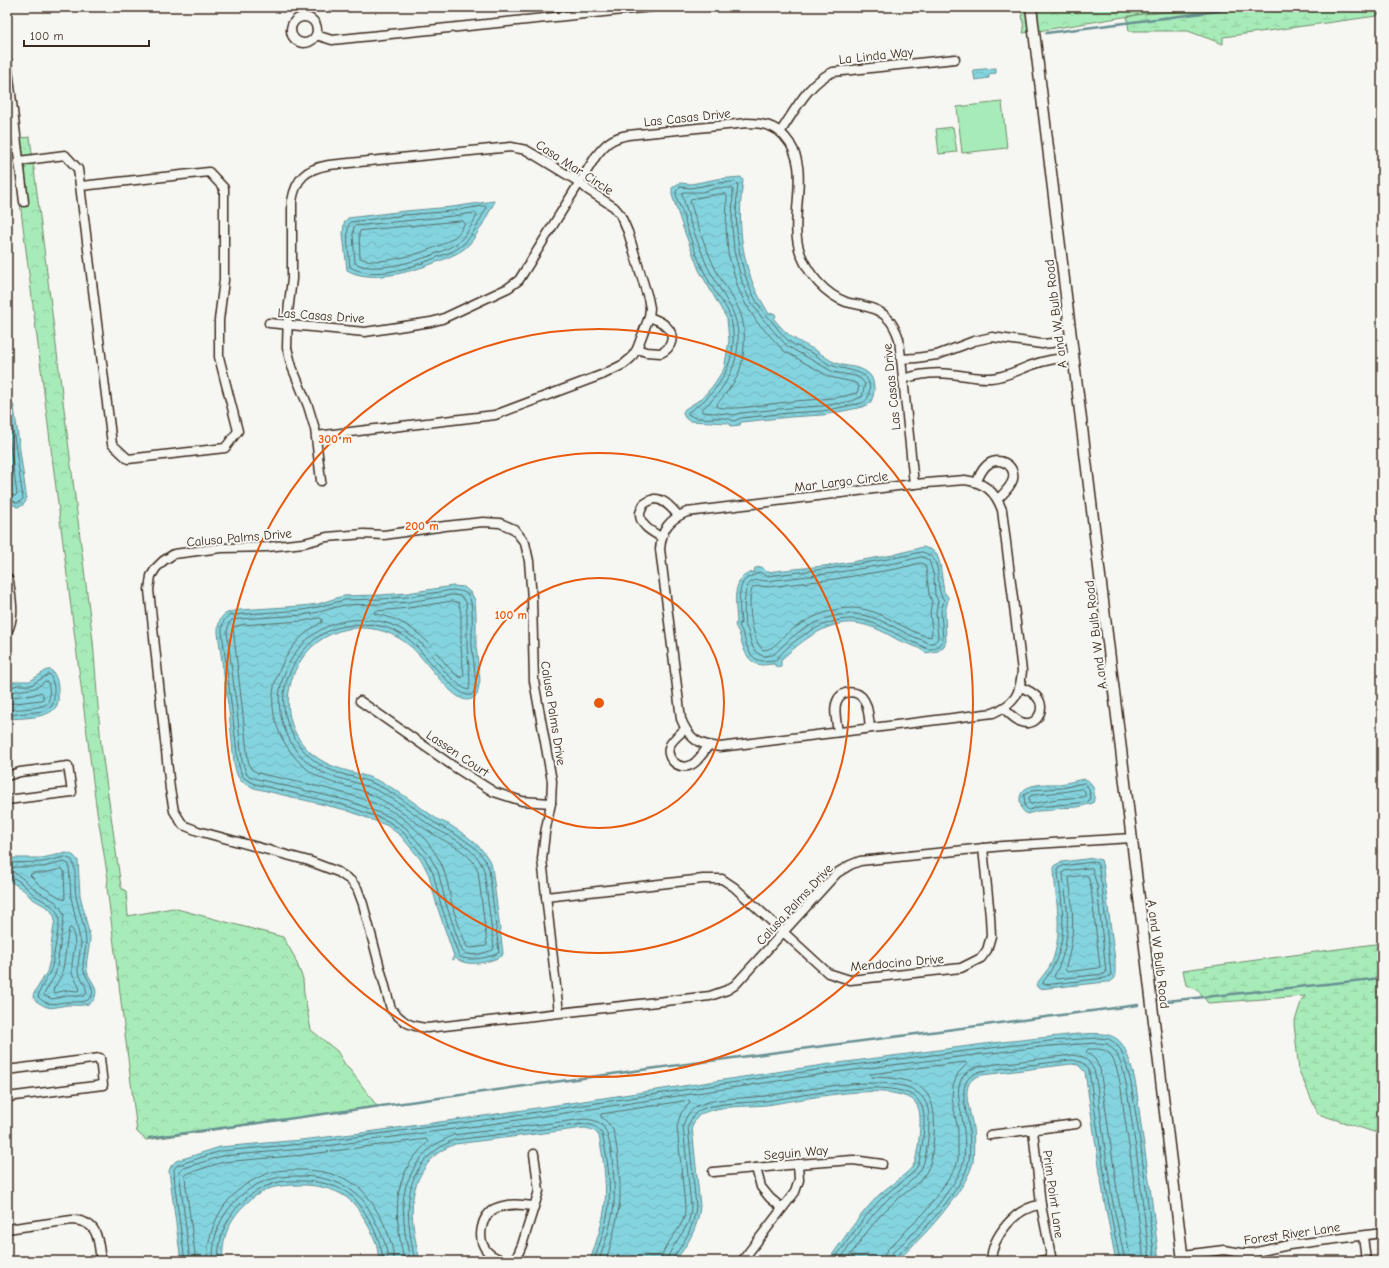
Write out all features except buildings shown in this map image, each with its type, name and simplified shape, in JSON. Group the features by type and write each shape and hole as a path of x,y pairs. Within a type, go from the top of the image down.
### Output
{"street":[{"path":"316,35 332,40 583,10 652,7"},
{"name":"A and W Bulb Road","path":"1031,7 1183,1258"},
{"name":"La Linda Way","path":"781,132 815,83 823,76 833,72 955,59"},
{"path":"7,61 24,202"},
{"name":"Las Casas Drive","path":"269,323 365,332 431,322 453,314 508,288 518,280 579,182 603,147 610,141 618,137 747,123 769,125 781,132 790,142 798,161 797,233 800,253 805,264 815,279 830,293 846,302 874,309 884,314 896,329 899,339 914,484"},
{"name":"Casa Mar Circle","path":"316,436 495,415 614,370 624,364 631,358 637,349 650,308 628,232 620,214 614,207 588,190 579,182 526,150 511,147 329,165 311,170 303,176 294,192 292,202 292,279 287,348 312,419 316,436 321,481"},
{"path":"19,161 66,156 78,169 112,444 128,459 225,448 238,431 219,357 219,320 224,280 224,188 209,172 81,186"},
{"path":"637,349 646,352 661,353 669,348 672,343 672,338 666,325 648,317"},
{"path":"901,359 937,355 974,341 992,337 1042,344 1052,343 1071,337"},
{"path":"903,379 933,373 992,378 1007,375 1032,365 1053,359 1074,357"},
{"path":"661,537 650,530 642,522 640,513 644,504 654,499 663,501 678,515 668,525 661,537 660,549 681,719 685,729 691,737 699,743 708,746 720,747 993,712 1011,703 1020,687 1022,671 1002,510 998,499 991,490 977,482 980,473 987,465 996,460 1005,462 1012,469 1013,479 1008,488 998,499"},
{"name":"Mar Largo Circle","path":"678,515 687,512 914,484 965,480 977,482"},
{"name":"Calusa Palms Drive","path":"559,1013 542,858 551,803 552,781 534,681 532,599 529,561 525,543 514,529 500,523 483,522 391,534 327,537 304,543 268,547 221,548 174,554 163,561 151,576 149,590 165,746 174,811 183,825 198,831 318,863 338,872 350,880 357,888 363,904 391,1009 400,1019 413,1027 427,1028 710,996 721,992 735,985 837,873 860,861 983,848 1132,838"},
{"path":"7,577 9,581 13,616 11,626 7,632"},
{"path":"1003,708 1022,723 1032,722 1037,719 1040,715 1041,706 1037,698 1029,691 1020,687"},
{"path":"838,732 836,701 847,692 852,691 857,693 864,700 870,728"},
{"name":"Lassen Court","path":"360,701 453,766 494,792 522,801 551,803"},
{"path":"685,729 673,741 669,751 671,760 678,766 687,767 693,765 708,746"},
{"path":"7,776 20,772 68,766 72,792 7,800"},
{"name":"Mendocino Drive","path":"546,896 703,879 722,880 734,887 828,973 850,980 961,968 970,965 981,958 987,950 991,936 983,848"},
{"path":"7,1070 100,1058 103,1085 7,1097"},
{"path":"990,1135 1076,1124"},
{"name":"Prim Point Lane","path":"1033,1130 1041,1205 1052,1260"},
{"path":"516,1261 539,1191 534,1154"},
{"name":"Seguin Way","path":"713,1172 852,1160 882,1164"},
{"path":"742,1261 795,1192 799,1180 798,1164"},
{"path":"756,1168 761,1187 770,1198 782,1208"},
{"path":"504,1261 489,1254 483,1244 481,1230 487,1216 493,1210 509,1204 533,1206"},
{"path":"991,1261 995,1243 1014,1217 1024,1209 1041,1205"},
{"path":"7,1229 72,1220 90,1224 98,1238 101,1261"},
{"name":"Forest River Lane","path":"1183,1258 1224,1250 1242,1253 1258,1252 1289,1245 1382,1233"},
{"path":"1363,1236 1366,1261"},
{"path":"1040,1261 1052,1260"}],"green space":[{"path":"1021,7 1027,7 1030,32 1023,33 1024,30"},
{"path":"1036,7 1238,7 1142,14 1038,31"},
{"path":"1238,7 1382,8 1377,16 1223,37 1223,44 1188,31 1129,31 1127,17 1142,14"},
{"path":"1002,102 1007,148 962,153 957,107"},
{"path":"953,127 957,152 939,154 936,129"},
{"path":"30,137 93,641 101,745 121,887 126,891 128,916 173,908 283,937 294,956 303,979 304,994 311,1030 337,1051 346,1066 377,1106 146,1140 137,1132 107,887 108,879 96,805 12,139"},
{"path":"1382,943 1382,1137 1377,1133 1318,1114 1299,1071 1294,1024 1302,999 1305,996 1208,1003 1198,990 1186,985 1183,970"}],"water":[{"path":"996,68 996,73 989,74 989,78 975,80 973,70"},
{"path":"741,177 743,181 740,219 745,257 754,285 769,314 774,313 776,316 774,319 793,338 833,362 858,368 870,375 874,390 873,398 869,404 863,407 823,415 741,422 740,425 731,426 729,423 690,421 684,417 683,412 685,409 701,399 712,387 724,369 729,341 727,319 699,270 672,195 672,188 679,183 691,184 717,179"},
{"path":"494,201 472,240 464,249 453,255 408,272 381,276 357,274 347,270 343,234 344,223 348,218"},
{"path":"7,398 12,402 14,407 26,494 25,503 22,506 17,507 7,501"},
{"path":"923,547 932,550 937,555 940,564 944,592 948,597 945,612 946,641 944,646 938,651 925,653 916,647 866,625 850,623 828,627 807,638 781,660 781,667 777,668 774,664 756,664 746,654 740,634 735,624 737,622 736,592 741,579 754,572 755,568 762,567 766,572 833,565 893,555"},
{"path":"453,586 464,587 471,593 475,600 476,646 480,680 477,695 474,698 466,700 452,692 416,651 404,641 392,634 378,630 356,628 333,633 314,645 300,661 291,681 288,702 291,723 302,743 319,759 333,766 371,778 387,785 474,842 485,853 492,867 503,953 502,956 479,963 466,963 456,958 453,960 452,959 454,956 437,906 429,875 422,861 400,835 386,825 346,810 254,788 241,781 237,775 234,763 229,711 218,633 218,627 222,616 229,612 239,610 302,606 318,604 343,596 407,593"},
{"path":"47,670 51,670 53,672 58,684 58,701 54,710 35,717 7,719 7,684 18,681 30,681"},
{"path":"1085,779 1094,789 1093,803 1078,807 1058,808 1027,814 1022,809 1020,801 1021,795 1028,787 1041,784 1060,784"},
{"path":"66,853 76,858 78,861 80,895 90,937 87,971 95,986 96,993 93,1001 87,1004 51,1008 37,1002 33,995 47,972 51,955 55,918 50,909 31,898 25,891 7,879 7,860 14,858 42,858"},
{"path":"1094,858 1101,860 1103,866 1115,960 1115,978 1110,982 1039,989 1036,985 1052,962 1058,939 1055,865 1062,862"},
{"path":"1078,1034 1113,1036 1122,1044 1130,1062 1137,1093 1159,1261 1116,1261 1104,1199 1085,1072 1078,1065 1071,1064 982,1075 972,1080 967,1091 974,1137 973,1162 970,1171 961,1187 935,1222 897,1261 828,1261 852,1226 880,1194 912,1168 917,1153 920,1115 919,1110 913,1100 893,1093 858,1092 766,1105 726,1107 710,1110 699,1116 692,1127 700,1206 699,1214 692,1235 675,1261 590,1261 603,1218 605,1204 605,1178 599,1136 593,1130 584,1128 455,1144 442,1150 432,1158 418,1180 414,1191 412,1214 413,1226 420,1261 379,1261 377,1246 373,1235 363,1216 351,1201 330,1189 318,1186 287,1185 275,1187 260,1193 246,1203 240,1210 227,1231 222,1261 181,1261 169,1171 171,1166 176,1161 220,1147 361,1133 823,1065 992,1043"}],"waterway":[{"path":"1046,33 1250,7"},
{"path":"1167,1001 1382,978"},
{"path":"149,1138 641,1070 1138,1005"}]}
